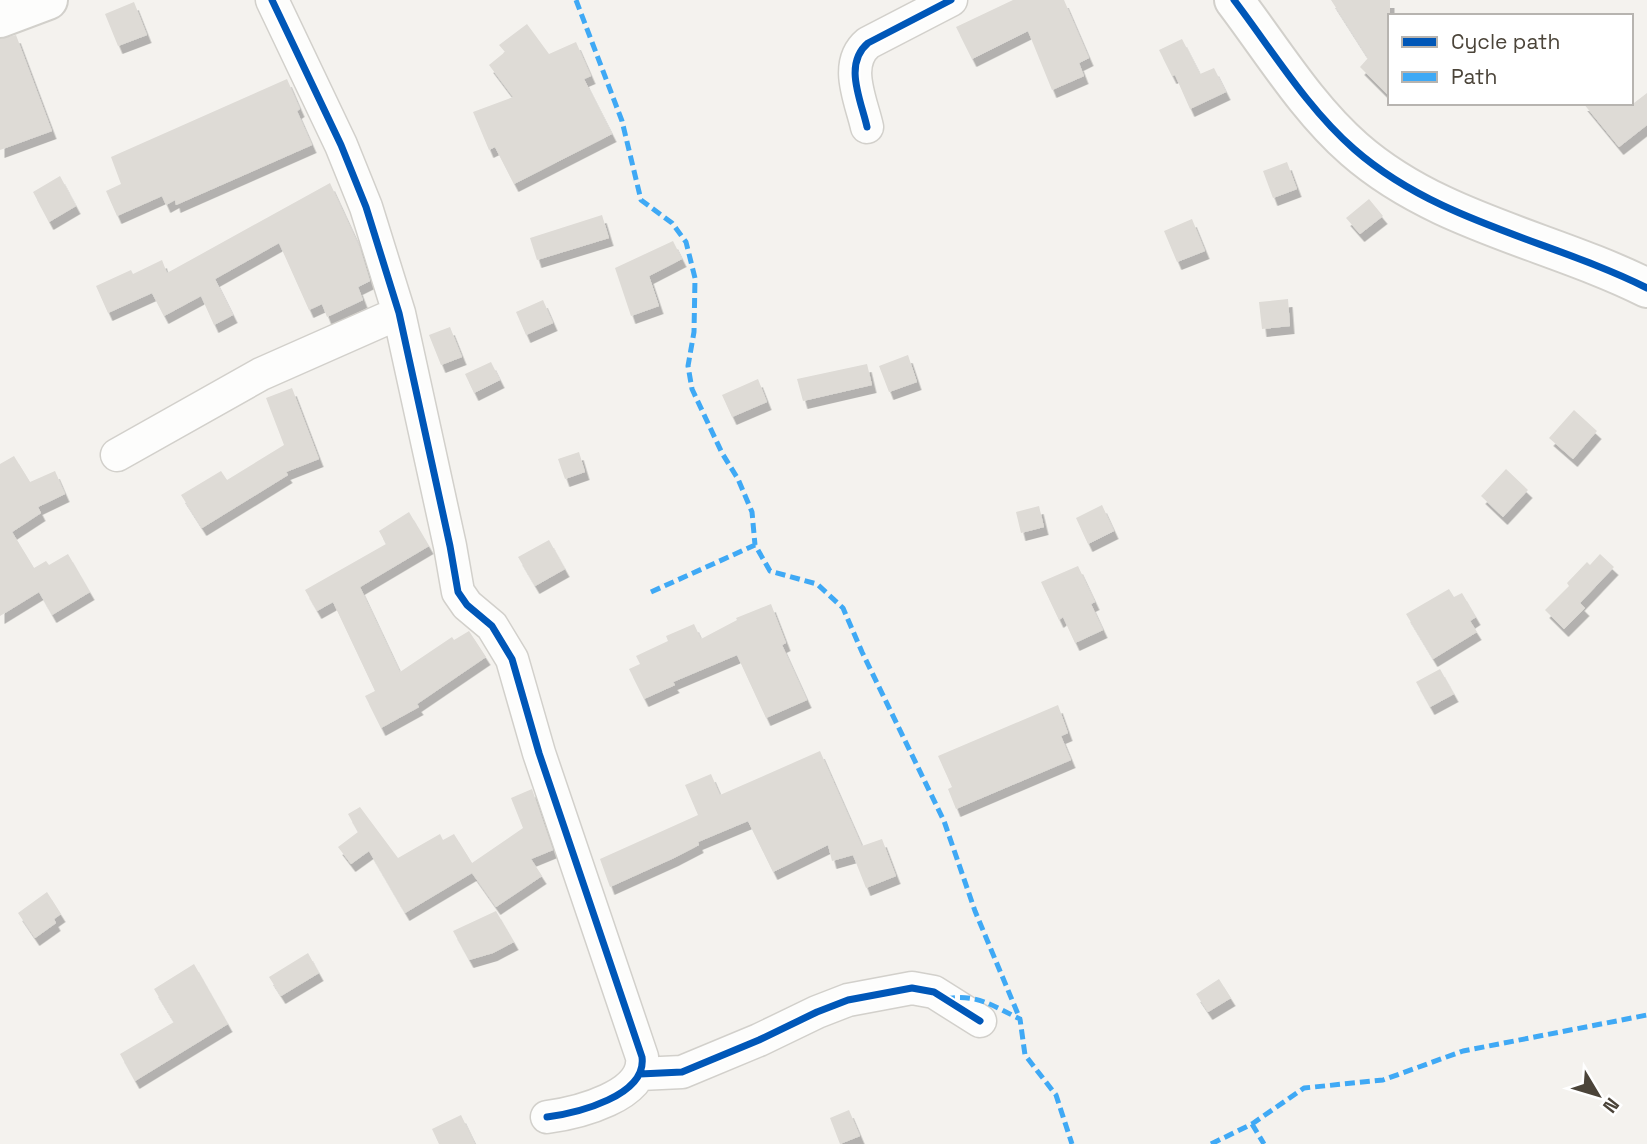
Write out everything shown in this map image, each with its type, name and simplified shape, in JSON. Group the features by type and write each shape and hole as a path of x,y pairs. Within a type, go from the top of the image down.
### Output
{"street":[{"path":"0,18 48,0"},
{"path":"272,0 341,145 366,207 399,313 458,592 467,605 492,626 512,659 547,776 639,1044 643,1065 640,1074 630,1086 596,1105 547,1118"},
{"path":"867,127 854,71 859,52 868,43 951,0"},
{"path":"1234,0 1328,123 1377,168 1437,202 1528,241 1607,268 1647,288"},
{"path":"117,455 261,374 399,313"},
{"path":"640,1074 682,1072 838,1004 912,988 934,992 980,1021"}],"building":[{"path":"1013,0 1064,0 1089,58 1079,63 1084,76 1052,90 1028,31 972,59 956,27"},
{"path":"1331,0 1390,0 1388,95 1360,67 1368,58"},
{"path":"134,2 147,35 118,46 105,14"},
{"path":"527,24 549,54 576,42 591,76 584,79 612,134 514,184 495,147 489,150 473,112 513,97 489,65 505,52 499,45"},
{"path":"16,35 52,131 0,150 0,39"},
{"path":"1182,39 1200,74 1214,68 1226,92 1190,109 1175,75 1172,76 1159,50"},
{"path":"287,79 312,145 176,205 175,200 166,205 162,196 117,216 106,191 121,184 111,157"},
{"path":"1647,93 1647,125 1619,147 1585,105 1633,105"},
{"path":"1287,162 1297,189 1273,198 1263,171"},
{"path":"60,176 76,206 49,222 33,192"},
{"path":"330,183 360,248 370,281 358,287 363,300 327,317 322,304 309,310 279,243 215,279 233,315 214,325 201,296 164,316 152,293 108,313 96,286 131,270 133,274 162,260 167,273"},
{"path":"1369,199 1383,216 1360,234 1346,218"},
{"path":"602,215 609,238 537,260 530,238"},
{"path":"1192,219 1205,251 1177,262 1164,231"},
{"path":"673,241 682,259 649,276 659,306 631,316 615,268"},
{"path":"1288,299 1290,326 1262,329 1259,302"},
{"path":"543,300 553,323 526,335 516,312"},
{"path":"450,327 462,357 441,365 429,335"},
{"path":"908,355 917,382 889,392 879,366"},
{"path":"491,362 500,380 474,393 465,374"},
{"path":"867,364 872,385 803,401 797,379"},
{"path":"758,379 767,402 732,417 722,395"},
{"path":"292,388 319,459 286,472 288,475 202,528 181,495 221,471 227,480 284,445 266,398"},
{"path":"1574,410 1597,431 1573,459 1549,438"},
{"path":"579,452 585,472 565,479 558,459"},
{"path":"14,456 30,482 55,471 65,494 38,507 41,513 12,532 34,568 46,561 49,565 68,554 90,592 52,615 39,592 0,616 0,464"},
{"path":"1506,469 1528,490 1503,517 1481,496"},
{"path":"1102,505 1114,531 1088,544 1076,518"},
{"path":"1039,506 1044,527 1021,533 1016,512"},
{"path":"409,512 429,546 360,587 400,672 452,637 454,640 469,631 486,657 417,704 419,707 381,728 365,696 375,691 333,602 317,611 305,590 386,544 379,531"},
{"path":"549,540 565,569 535,586 518,557"},
{"path":"1600,554 1614,567 1580,603 1585,608 1564,629 1545,610 1569,586 1567,583 1587,562 1590,565"},
{"path":"1078,566 1095,602 1091,604 1103,630 1075,643 1063,617 1059,620 1041,582"},
{"path":"1449,589 1454,597 1462,593 1476,617 1470,621 1477,632 1433,659 1406,614"},
{"path":"771,604 786,643 782,645 807,700 766,718 737,655 673,682 675,685 644,699 629,669 640,664 636,656 668,641 666,636 694,624 701,639 737,620 736,618"},
{"path":"1440,669 1454,694 1430,707 1416,682"},
{"path":"1058,705 1068,733 1061,736 1071,760 956,809 948,789 952,787 938,756"},
{"path":"820,751 862,846 882,839 896,876 866,888 853,855 832,861 828,845 773,872 748,821 698,842 699,845 674,858 610,887 600,859 698,815 685,785 711,774 720,795"},
{"path":"532,789 553,850 531,859 542,876 496,907 472,873 405,913 369,851 351,864 338,847 358,832 348,814 360,807 398,858 440,834 443,840 454,834 472,863 523,828 511,798"},
{"path":"47,892 61,914 54,919 56,923 35,938 18,913"},
{"path":"496,911 514,942 493,953 469,960 453,931"},
{"path":"308,953 319,973 281,996 269,977"},
{"path":"194,964 228,1024 135,1081 120,1054 174,1022 154,989"},
{"path":"1219,979 1231,998 1208,1012 1196,994"},
{"path":"849,1110 860,1136 840,1144 830,1118"},
{"path":"461,1115 475,1144 439,1144 432,1129"}],"marked path":[{"path":"576,0 622,121 641,200 672,223 686,242 695,278 694,332 688,366 692,389 752,512 755,545"},
{"path":"651,592 755,545 770,571 817,584 843,608 944,821 975,911 1020,1019"},
{"path":"945,999 975,999 1020,1019 1025,1055 1056,1095 1072,1144"},
{"path":"1211,1144 1252,1124 1304,1088 1383,1080 1463,1051 1647,1015"},
{"path":"1252,1124 1264,1144"}],"cycle path":[{"path":"272,0 341,145 366,207 399,313 458,592 467,605 492,626 512,659 539,753 642,1057 641,1071 622,1092 592,1107 547,1117"},
{"path":"867,127 855,72 856,61 861,52 868,43 951,0"},
{"path":"1234,0 1321,115 1354,149 1386,174 1421,195 1458,212 1647,288"},
{"path":"640,1074 682,1072 848,1000 912,988 934,992 980,1021"}]}
